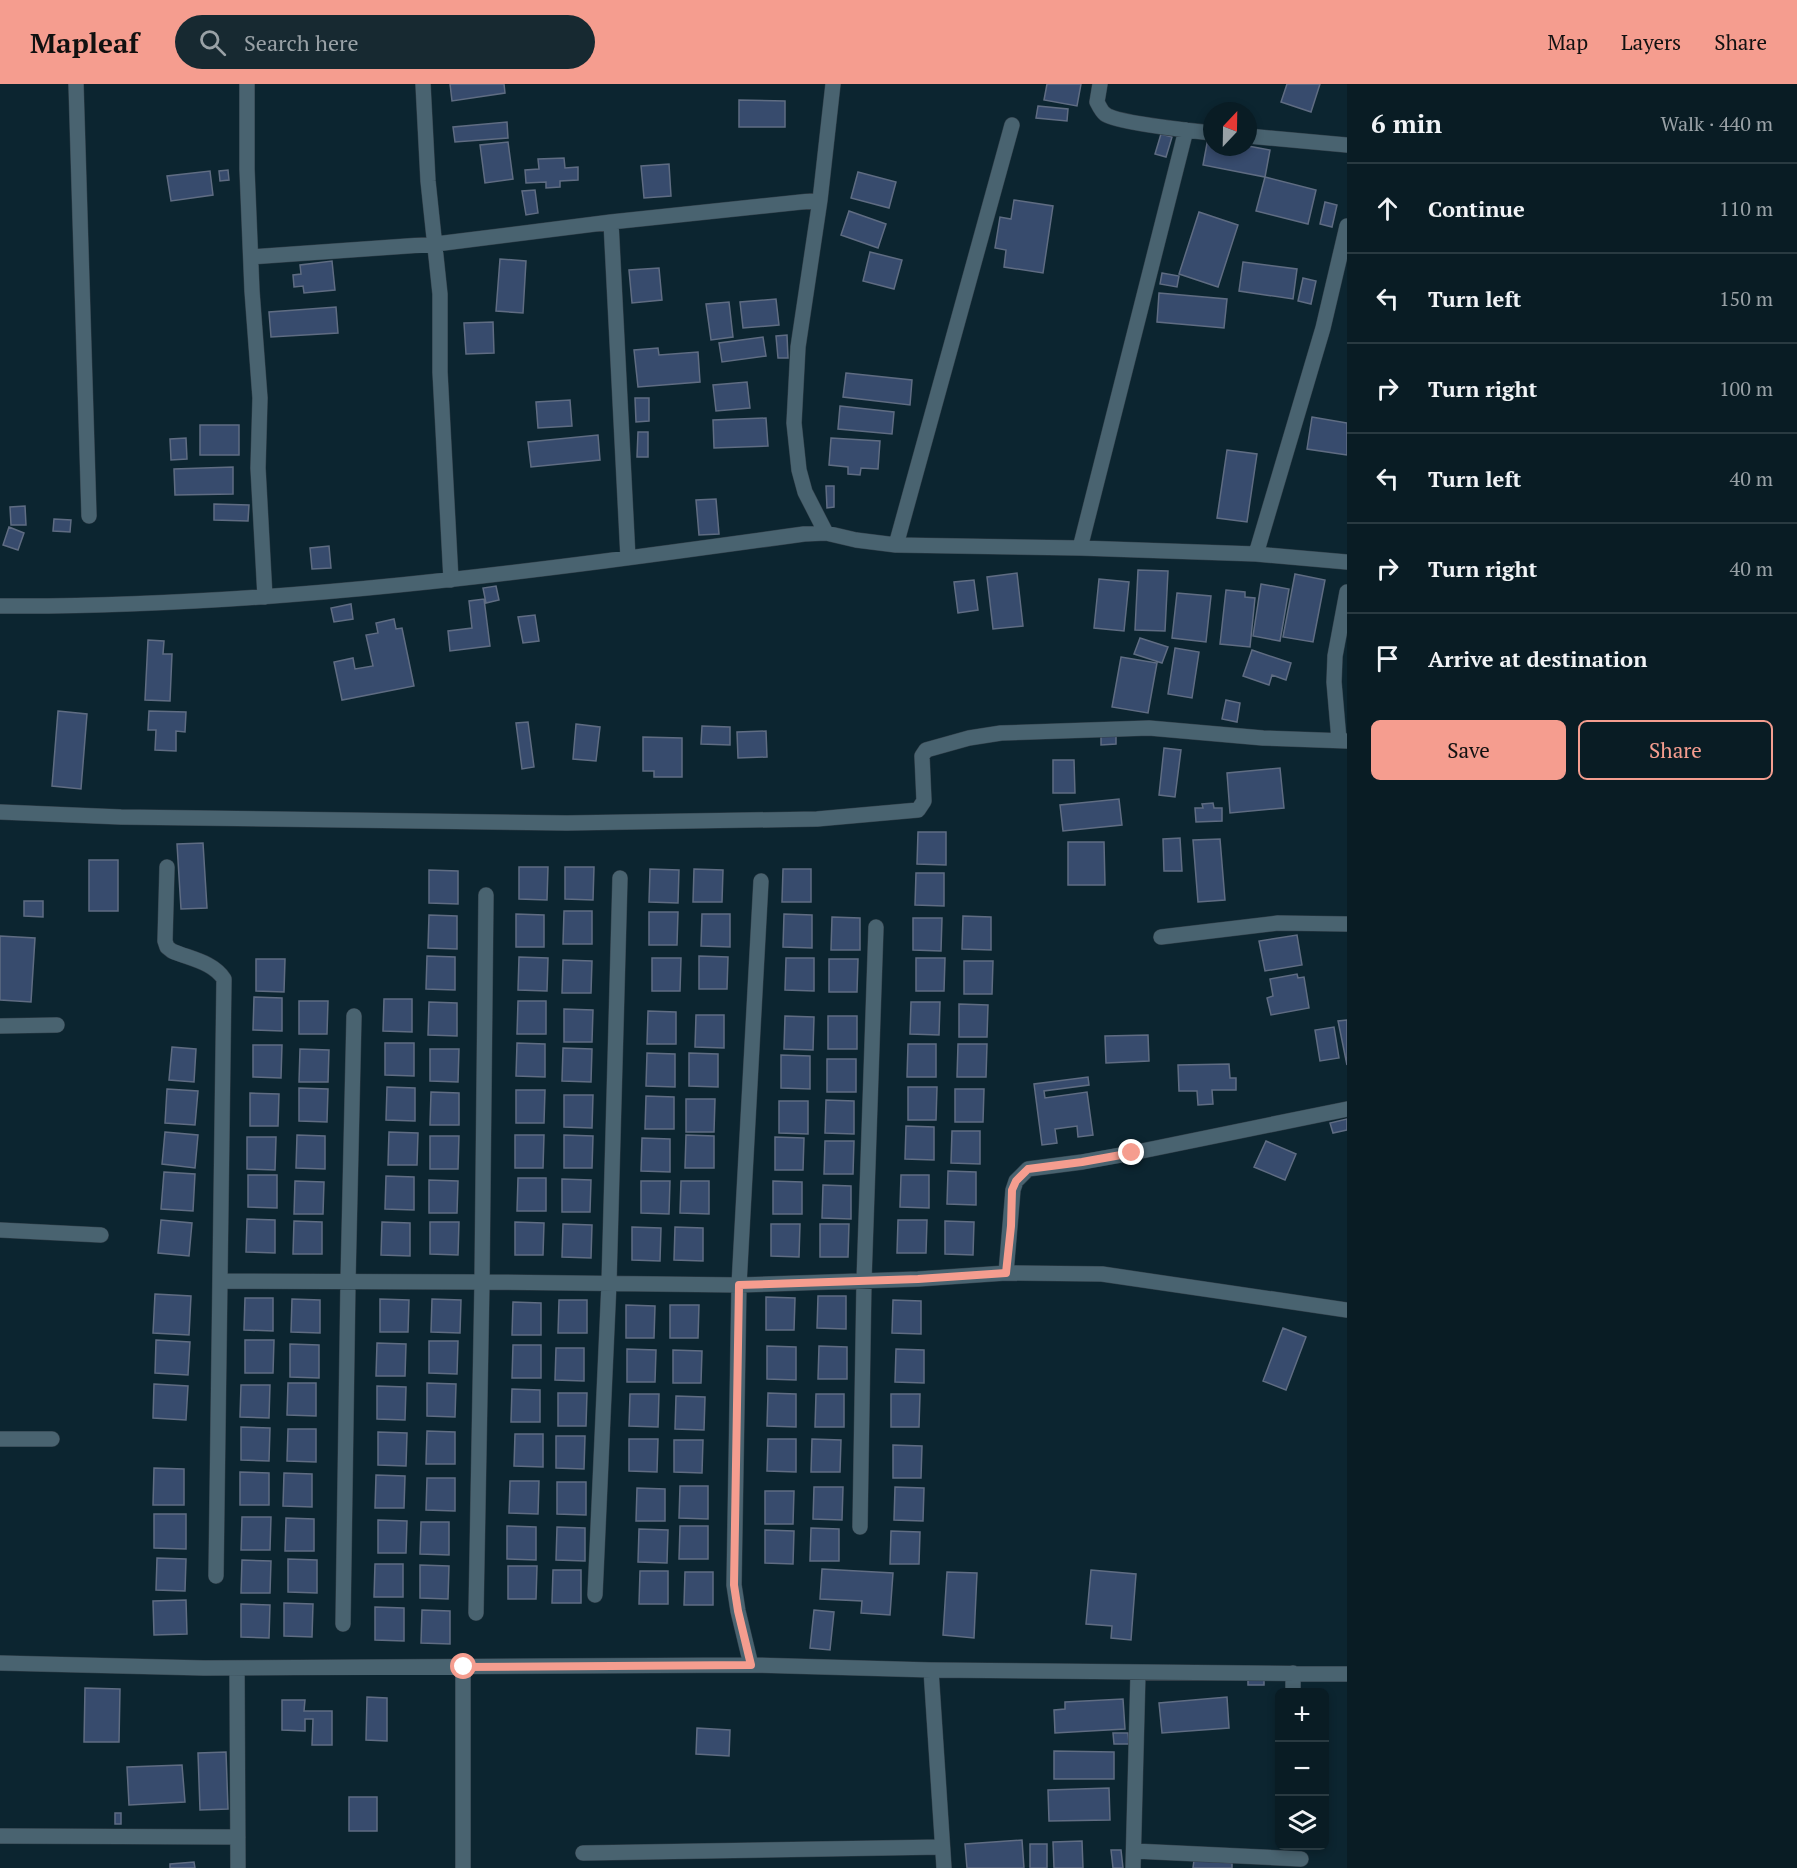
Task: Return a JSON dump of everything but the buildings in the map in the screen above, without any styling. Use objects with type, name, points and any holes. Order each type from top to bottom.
[{"type":"street","points":[[76,84],[89,516]]},
{"type":"street","points":[[247,84],[247,169],[260,398],[258,468],[265,597]]},
{"type":"street","points":[[423,84],[428,181],[440,294],[440,372],[451,580]]},
{"type":"street","points":[[826,533],[805,492],[799,470],[794,423],[798,347],[820,200],[832,84]]},
{"type":"street","points":[[1100,84],[1097,102],[1105,114],[1118,119],[1203,132]]},
{"type":"street","points":[[896,545],[1012,125]]},
{"type":"street","points":[[1080,548],[1186,130]]},
{"type":"street","points":[[1257,137],[1347,146]]},
{"type":"street","points":[[251,257],[436,244],[611,222],[820,200]]},
{"type":"street","points":[[611,222],[628,558]]},
{"type":"street","points":[[1256,554],[1323,328],[1347,226]]},
{"type":"street","points":[[0,606],[86,607],[265,597],[451,580],[826,533],[856,540],[896,545],[1256,554],[1347,562]]},
{"type":"street","points":[[0,812],[121,817],[567,823],[817,819],[918,810],[924,801],[922,756],[926,750],[969,738],[1001,733],[1149,728],[1263,738],[1343,740],[1334,682],[1335,656],[1347,592]]},
{"type":"street","points":[[167,867],[165,941],[167,947],[212,966],[219,971],[224,980],[216,1576]]},
{"type":"street","points":[[595,1595],[609,1283],[620,878]]},
{"type":"street","points":[[751,1665],[734,1585],[739,1285],[760,881]]},
{"type":"street","points":[[477,1613],[486,894]]},
{"type":"street","points":[[1161,937],[1278,923],[1347,924]]},
{"type":"street","points":[[860,1527],[864,1281],[876,927]]},
{"type":"street","points":[[343,1624],[354,1016]]},
{"type":"street","points":[[0,1026],[57,1025]]},
{"type":"street","points":[[1006,1273],[1012,1190],[1016,1181],[1028,1169],[1132,1153],[1347,1109]]},
{"type":"street","points":[[0,1230],[101,1235]]},
{"type":"street","points":[[220,1281],[739,1285],[918,1279],[1006,1273],[1102,1274],[1347,1310]]},
{"type":"street","points":[[0,1438],[52,1439]]},
{"type":"street","points":[[0,1663],[237,1668],[751,1665],[931,1670],[1347,1674]]},
{"type":"street","points":[[463,1868],[464,1667]]},
{"type":"street","points":[[237,1668],[238,1868]]},
{"type":"street","points":[[931,1670],[944,1868]]},
{"type":"street","points":[[1134,1868],[1138,1673]]},
{"type":"street","points":[[1293,1673],[1293,1688]]},
{"type":"street","points":[[0,1836],[238,1837]]},
{"type":"street","points":[[584,1853],[942,1847]]},
{"type":"street","points":[[1134,1851],[1301,1858]]},
{"type":"route","points":[[464,1667],[751,1665],[734,1585],[739,1285],[918,1279],[1006,1273],[1012,1190],[1023,1173],[1028,1169],[1132,1153]]}]
